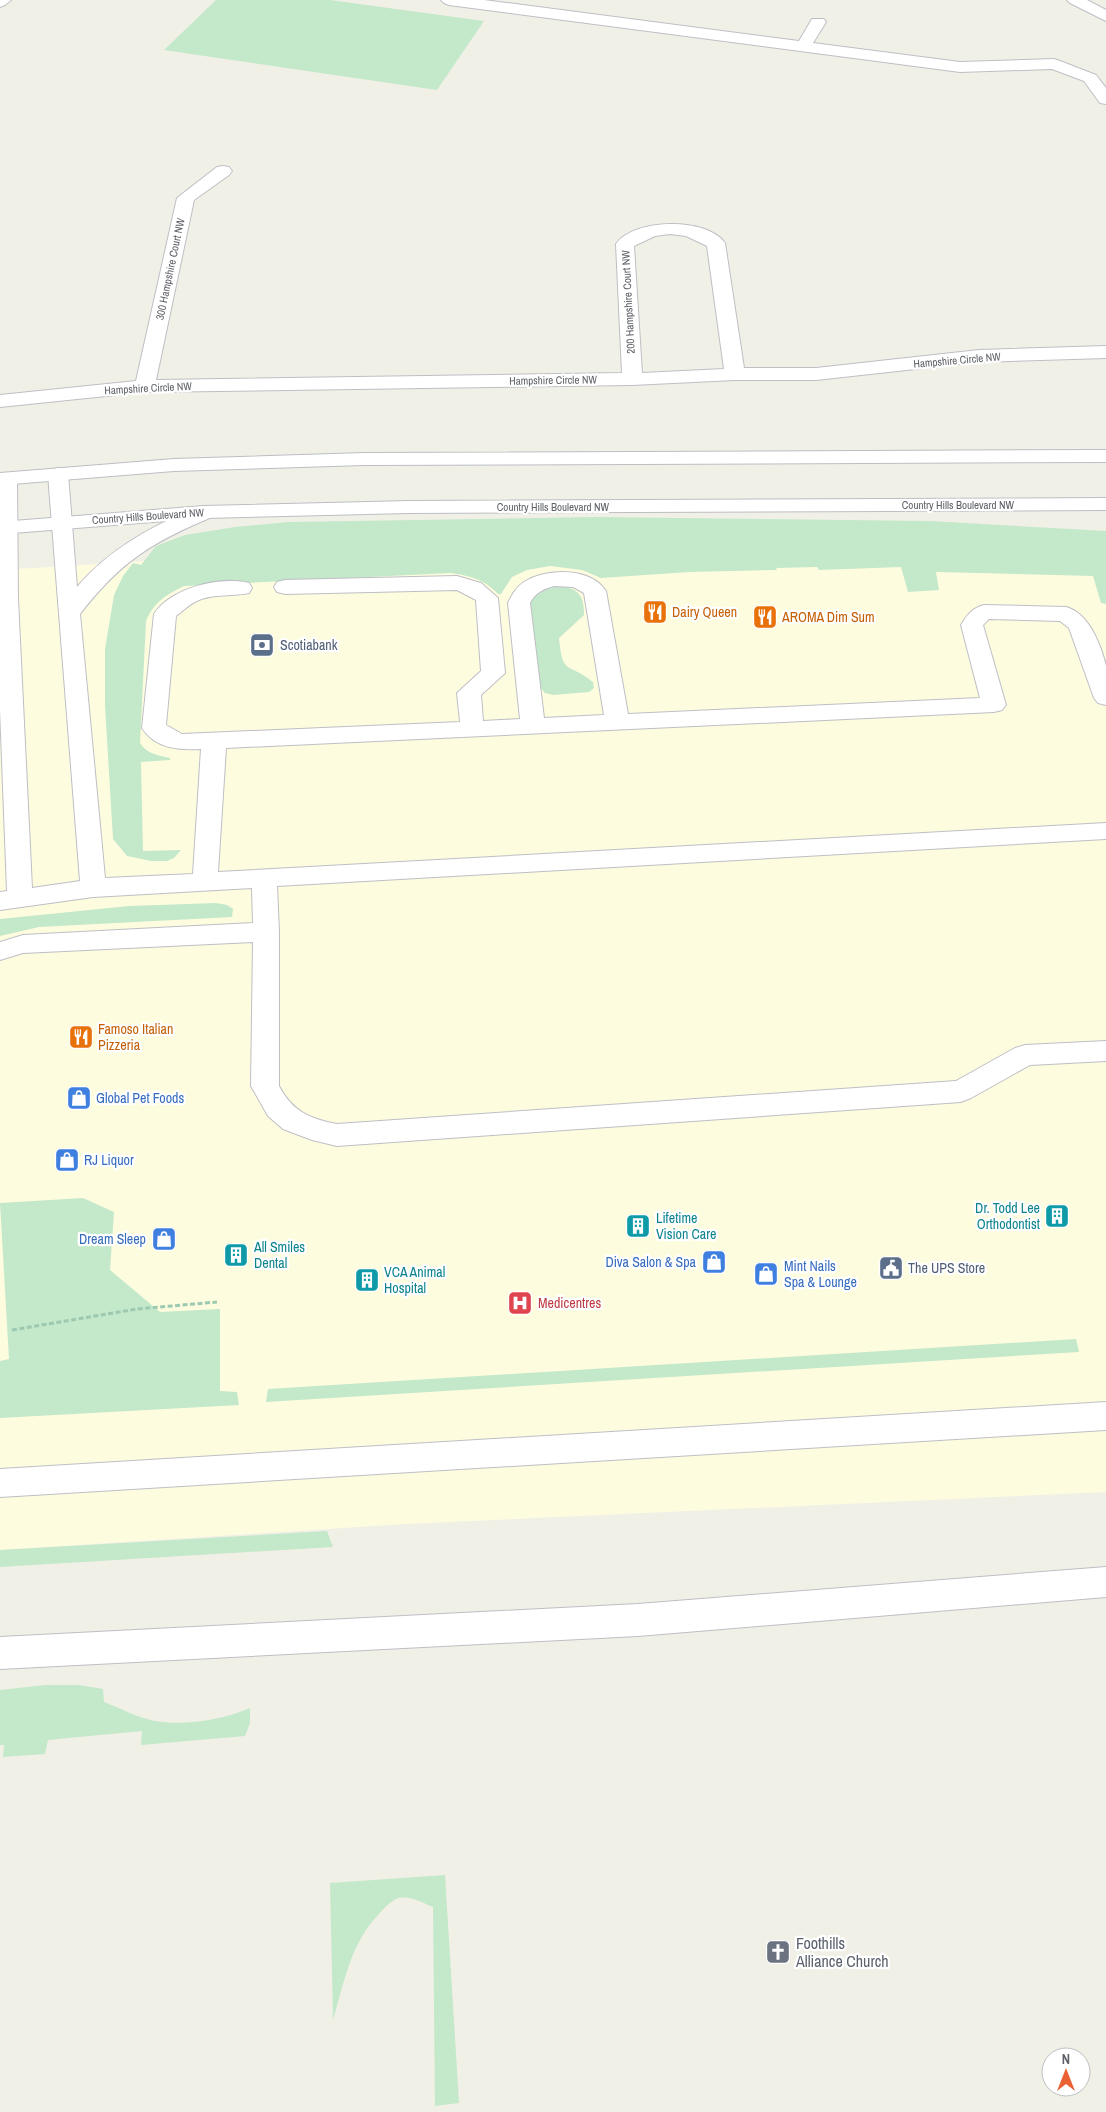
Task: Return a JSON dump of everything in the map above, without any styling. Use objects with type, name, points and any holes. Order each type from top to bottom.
[{"type":"street","points":[[448,0],[960,67],[1054,64],[1090,78],[1106,99]]},
{"type":"street","points":[[1075,0],[1106,16]]},
{"type":"street","points":[[803,47],[818,22]]},
{"type":"street","name":"300 Hampshire Court NW","points":[[145,386],[186,198],[223,171]]},
{"type":"street","name":"200 Hampshire Court NW","points":[[632,380],[625,244],[642,233],[662,229],[680,228],[716,243],[736,374]]},
{"type":"street","name":"Hampshire Circle NW","points":[[0,401],[145,386],[632,380],[736,374],[816,374],[979,356],[1106,352]]},
{"type":"street","points":[[1106,456],[364,459],[174,465],[4,479],[4,528],[9,555],[4,596],[10,900],[93,888],[1106,831]]},
{"type":"street","points":[[58,474],[93,888]]},
{"type":"street","name":"Country Hills Boulevard NW","points":[[4,528],[204,512],[410,507],[1106,504]]},
{"type":"street","points":[[916,505],[1106,521]]},
{"type":"street","points":[[69,612],[104,572],[127,553],[153,535],[204,512]]},
{"type":"street","points":[[533,726],[519,603],[520,595],[536,583],[562,580],[576,581],[593,590],[598,602],[617,722]]},
{"type":"street","points":[[286,587],[457,582],[466,584],[481,593],[487,598],[493,674],[469,694],[472,730]]},
{"type":"street","points":[[241,588],[210,590],[186,597],[165,614],[154,728],[177,742],[994,705],[972,625],[977,617],[984,612],[1066,614],[1074,619],[1079,625],[1106,698]]},
{"type":"street","points":[[204,882],[214,741]]},
{"type":"street","points":[[264,879],[266,932],[265,1086],[272,1104],[285,1118],[308,1130],[337,1135],[961,1092],[1026,1055],[1106,1052]]},
{"type":"street","points":[[0,951],[23,944],[266,932]]},
{"type":"street","points":[[0,1483],[1106,1416]]},
{"type":"street","points":[[0,1653],[638,1620],[1106,1582]]},
{"type":"path","points":[[12,1330],[137,1309],[217,1302]]},
{"type":"shaded area","points":[[1106,557],[1106,1492],[405,1524],[0,1550],[0,570],[165,560]]},
{"type":"green space","points":[[216,0],[330,0],[484,21],[437,90],[164,50]]},
{"type":"green space","points":[[595,517],[930,521],[1106,531],[1106,604],[1101,603],[1093,576],[936,572],[939,590],[908,592],[901,567],[819,570],[817,567],[776,568],[777,570],[689,572],[601,578],[582,570],[550,566],[527,570],[512,577],[501,594],[498,594],[476,579],[451,573],[184,586],[161,600],[149,614],[146,621],[140,743],[149,752],[170,758],[170,760],[141,762],[143,851],[181,850],[174,858],[167,861],[151,861],[127,856],[113,839],[105,706],[105,649],[114,595],[123,576],[133,563],[141,565],[156,546],[185,535],[235,527],[287,522]]},
{"type":"green space","points":[[549,586],[570,588],[576,591],[582,600],[584,615],[559,638],[562,658],[565,664],[593,682],[594,688],[589,692],[553,695],[545,693],[540,687],[529,596]]},
{"type":"green space","points":[[216,903],[227,905],[233,909],[232,917],[39,927],[0,936],[0,919],[129,906]]},
{"type":"green space","points":[[83,1198],[114,1212],[110,1270],[160,1312],[220,1309],[220,1391],[237,1392],[239,1405],[0,1418],[0,1361],[9,1359],[0,1203]]},
{"type":"green space","points":[[1076,1339],[1079,1352],[266,1402],[268,1389]]},
{"type":"green space","points":[[327,1531],[333,1547],[0,1567],[0,1550]]},
{"type":"green space","points":[[45,1685],[79,1685],[103,1689],[104,1702],[149,1720],[179,1723],[203,1721],[228,1716],[250,1708],[250,1723],[245,1736],[141,1745],[142,1731],[48,1740],[45,1754],[3,1757],[4,1745],[0,1745],[0,1690]]},
{"type":"green space","points":[[445,1875],[459,2103],[435,2106],[433,1907],[415,1900],[396,1899],[369,1925],[355,1950],[333,2020],[330,1883]]},
{"type":"place","name":"Dairy Queen","points":[[655,612]]},
{"type":"place","name":"AROMA Dim Sum","points":[[765,617]]},
{"type":"place","name":"Scotiabank","points":[[262,645]]},
{"type":"place","name":"Famoso Italian Pizzeria","points":[[81,1037]]},
{"type":"place","name":"Global Pet Foods","points":[[79,1098]]},
{"type":"place","name":"RJ Liquor","points":[[67,1160]]},
{"type":"place","name":"Dr. Todd Lee Orthodontist","points":[[1057,1216]]},
{"type":"place","name":"Lifetime Vision Care","points":[[638,1226]]},
{"type":"place","name":"Dream Sleep","points":[[164,1239]]},
{"type":"place","name":"All Smiles Dental","points":[[236,1255]]},
{"type":"place","name":"Diva Salon & Spa","points":[[714,1262]]},
{"type":"place","name":"The UPS Store","points":[[891,1268]]},
{"type":"place","name":"Mint Nails Spa & Lounge","points":[[766,1274]]},
{"type":"place","name":"VCA Animal Hospital","points":[[367,1280]]},
{"type":"place","name":"Medicentres","points":[[520,1303]]},
{"type":"place","name":"Foothills Alliance Church","points":[[778,1952]]}]
